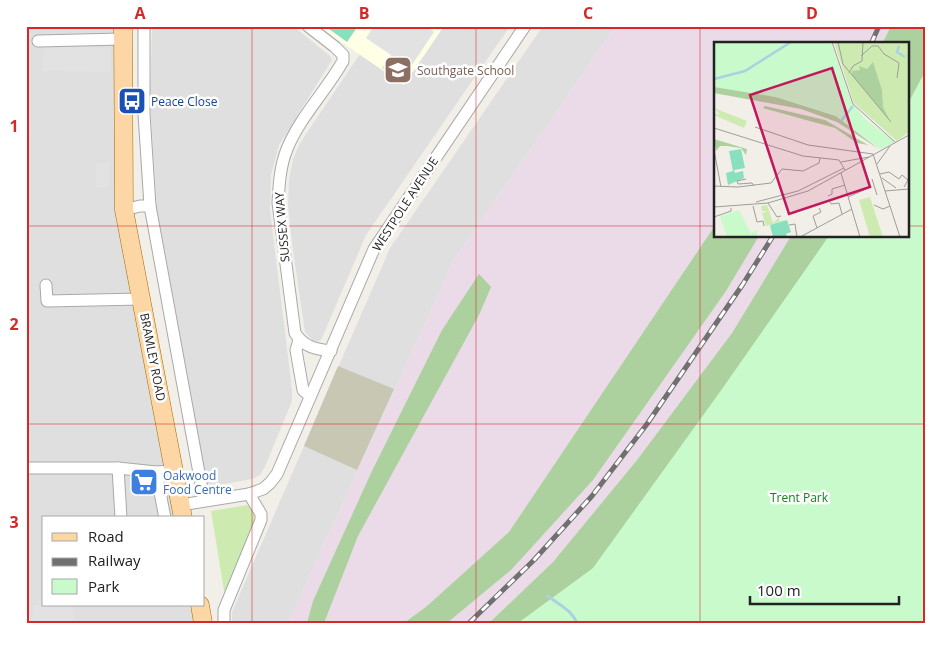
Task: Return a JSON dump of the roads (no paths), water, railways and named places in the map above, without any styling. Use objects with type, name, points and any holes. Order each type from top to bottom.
[{"type":"main road","name":"BRAMLEY ROAD","points":[[122,33],[124,210],[182,511]]},
{"type":"main road","points":[[200,606],[203,623]]},
{"type":"street","name":"BRAMLEY ROAD","points":[[144,26],[144,114],[150,206],[204,500]]},
{"type":"street","name":"SUSSEX WAY","points":[[308,26],[343,55],[343,60],[295,134],[287,150],[279,184],[278,203],[281,238],[295,333],[299,340],[296,350],[303,390],[310,396]]},
{"type":"street","name":"WESTPOLE AVENUE","points":[[310,396],[379,242],[526,26]]},
{"type":"street","points":[[38,42],[122,33]]},
{"type":"street","points":[[124,210],[140,206],[150,206]]},
{"type":"street","points":[[46,285],[47,301],[141,299]]},
{"type":"street","points":[[299,340],[316,349],[331,351]]},
{"type":"street","name":"BRAMLEY ROAD","points":[[182,511],[204,500],[249,494],[263,489],[270,483],[277,474],[310,396]]},
{"type":"street","points":[[26,468],[118,468],[156,472],[174,471]]},
{"type":"street","points":[[118,468],[121,516]]},
{"type":"street","points":[[156,472],[165,516]]},
{"type":"street","points":[[224,623],[224,610],[261,520],[261,514],[249,494]]},
{"type":"waterway","points":[[548,596],[568,611],[577,623]]},
{"type":"railway","points":[[872,42],[879,26]]},
{"type":"railway","points":[[469,623],[534,560],[592,496],[647,424],[743,284],[772,238]]},
{"type":"place","name":"Southgate School","points":[[398,70]]},
{"type":"place","name":"Peace Close","points":[[132,101]]},
{"type":"place","name":"Oakwood Food Centre","points":[[144,482]]},
{"type":"park label","name":"Trent Park","points":[[799,497]]}]
